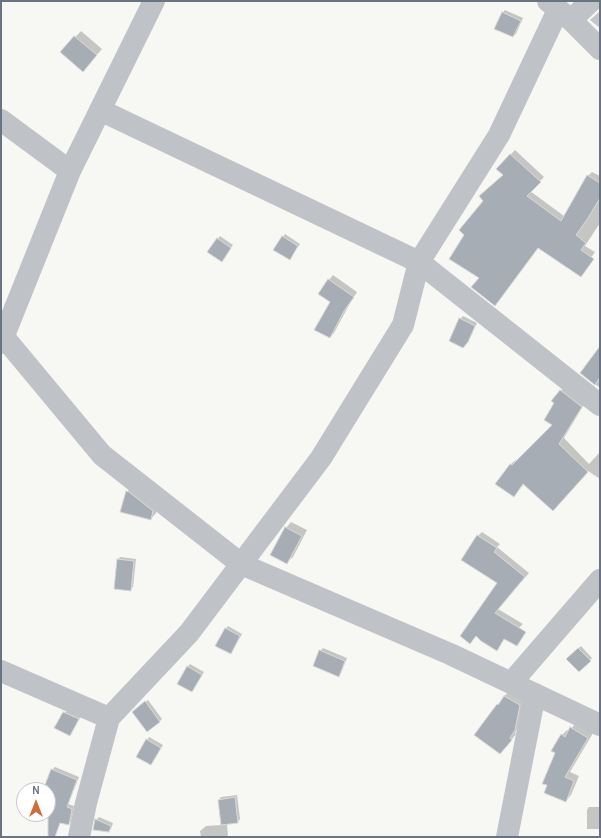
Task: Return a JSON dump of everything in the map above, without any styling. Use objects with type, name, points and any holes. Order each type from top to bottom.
[{"type":"street","points":[[154,1],[70,171],[2,340],[102,455],[240,564],[450,654],[600,725]]},
{"type":"street","points":[[79,837],[86,803],[109,718],[189,633],[321,458],[403,325],[419,262],[499,135],[559,10],[591,1]]},
{"type":"street","points":[[559,10],[600,49]]},
{"type":"street","points":[[100,110],[419,262],[600,405]]},
{"type":"street","points":[[1,120],[70,171]]},
{"type":"street","points":[[511,683],[600,580]]},
{"type":"street","points":[[1,671],[109,718]]},
{"type":"street","points":[[507,837],[535,694]]},
{"type":"building","points":[[502,12],[521,21],[513,37],[494,29]]},
{"type":"building","points":[[74,36],[97,55],[83,72],[60,52]]},
{"type":"building","points":[[510,154],[541,182],[527,196],[561,221],[587,175],[600,183],[600,198],[576,235],[586,243],[581,250],[594,259],[581,277],[538,248],[495,306],[471,287],[479,278],[449,259],[464,235],[459,230],[483,201],[479,196],[503,175],[496,169]]},
{"type":"building","points":[[282,236],[298,246],[290,260],[273,250]]},
{"type":"building","points":[[217,238],[231,248],[222,262],[207,252]]},
{"type":"building","points":[[328,279],[354,297],[344,311],[330,338],[314,330],[330,302],[318,294]]},
{"type":"building","points":[[459,318],[475,326],[468,342],[463,348],[449,341]]},
{"type":"building","points":[[600,346],[600,377],[595,385],[580,373]]},
{"type":"building","points":[[560,390],[582,407],[559,444],[588,472],[553,511],[523,484],[514,497],[495,484],[510,464],[512,465],[552,425],[544,420],[554,403],[551,401]]},
{"type":"building","points":[[126,491],[153,511],[151,520],[120,512]]},
{"type":"building","points":[[285,527],[302,536],[287,564],[270,555]]},
{"type":"building","points":[[477,535],[497,548],[494,552],[525,577],[495,613],[526,632],[517,646],[504,639],[497,651],[476,636],[470,644],[460,636],[497,583],[461,560]]},
{"type":"building","points":[[117,559],[134,561],[131,591],[114,589]]},
{"type":"building","points":[[225,628],[240,636],[231,654],[215,646]]},
{"type":"building","points":[[578,648],[591,661],[579,672],[566,659]]},
{"type":"building","points":[[319,650],[345,661],[339,677],[313,666]]},
{"type":"building","points":[[187,666],[202,675],[192,692],[177,684]]},
{"type":"building","points":[[504,696],[520,705],[515,730],[510,738],[512,740],[500,754],[474,735]]},
{"type":"building","points":[[145,701],[160,722],[147,732],[132,712]]},
{"type":"building","points":[[63,712],[79,719],[70,736],[54,728]]},
{"type":"building","points":[[570,727],[588,738],[565,777],[574,781],[566,802],[544,793],[547,785],[542,784],[555,753],[551,751],[561,734],[565,737]]},
{"type":"building","points":[[146,739],[161,748],[151,765],[136,757]]},
{"type":"building","points":[[51,769],[77,780],[67,807],[72,809],[69,825],[60,823],[55,837],[48,837],[48,822],[56,822],[56,782],[46,782]]},
{"type":"building","points":[[235,797],[238,823],[221,825],[218,800]]},
{"type":"building","points":[[95,819],[111,826],[109,832],[93,830]]}]
